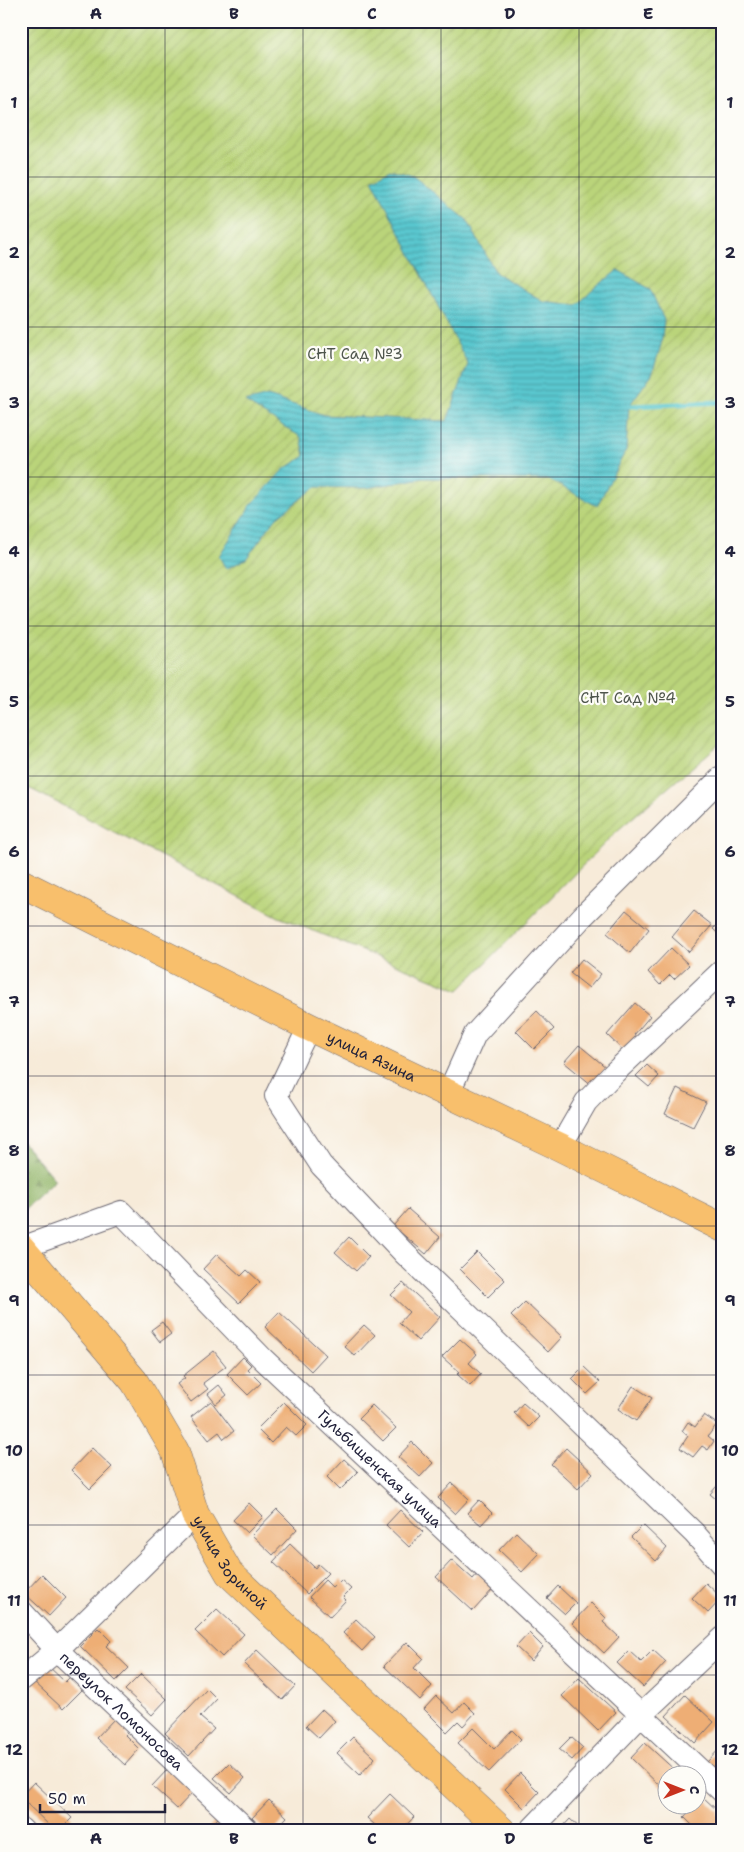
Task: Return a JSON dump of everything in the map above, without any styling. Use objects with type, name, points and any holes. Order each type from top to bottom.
[{"type":"main road","name":"улица Азина","points":[[21,883],[309,1028],[560,1147],[723,1228]]},
{"type":"main road","name":"улица Зориной","points":[[21,1248],[134,1381],[175,1451],[195,1514],[229,1573],[502,1831]]},
{"type":"street","points":[[448,1094],[475,1034],[583,916],[723,776]]},
{"type":"street","points":[[560,1147],[586,1102],[723,970]]},
{"type":"street","points":[[309,1028],[276,1096],[321,1165],[404,1253],[694,1533],[723,1566]]},
{"type":"street","name":"Гульбищенская улица","points":[[21,1248],[121,1212],[263,1359],[723,1792]]},
{"type":"street","points":[[21,1680],[57,1650],[195,1514]]},
{"type":"street","name":"переулок Ломоносова","points":[[21,1611],[57,1650],[248,1831]]},
{"type":"street","points":[[530,1831],[642,1714],[723,1638]]},
{"type":"green space","name":"СНТ Сад №3","points":[[21,21],[723,21],[723,741],[618,830],[459,990],[279,917],[21,784]]},
{"type":"green space","points":[[21,1140],[55,1180],[21,1212]]},
{"type":"water","points":[[390,169],[413,176],[467,220],[496,273],[543,301],[577,305],[618,270],[650,289],[664,320],[661,345],[652,374],[629,406],[626,450],[597,506],[550,480],[423,478],[367,488],[316,487],[276,518],[246,559],[226,569],[219,556],[251,505],[283,470],[305,456],[301,437],[245,402],[268,396],[324,415],[447,421],[468,364],[372,179]]},
{"type":"building","points":[[626,910],[649,929],[630,953],[607,933]]},
{"type":"building","points":[[694,911],[712,925],[689,952],[672,937]]},
{"type":"building","points":[[723,918],[723,938],[713,929]]},
{"type":"building","points":[[671,948],[689,965],[674,979],[670,975],[660,985],[648,972]]},
{"type":"building","points":[[582,959],[601,974],[589,988],[570,973]]},
{"type":"building","points":[[635,1003],[650,1016],[634,1035],[640,1039],[627,1054],[607,1035]]},
{"type":"building","points":[[537,1011],[554,1029],[534,1049],[516,1031]]},
{"type":"building","points":[[579,1045],[607,1068],[592,1085],[564,1062]]},
{"type":"building","points":[[647,1065],[659,1076],[649,1087],[636,1076]]},
{"type":"building","points":[[677,1088],[706,1102],[693,1127],[665,1114]]},
{"type":"building","points":[[408,1209],[440,1237],[426,1254],[393,1226]]},
{"type":"building","points":[[349,1237],[369,1257],[356,1271],[335,1252]]},
{"type":"building","points":[[477,1252],[505,1280],[488,1297],[460,1269]]},
{"type":"building","points":[[217,1254],[241,1276],[247,1270],[260,1282],[239,1303],[203,1269]]},
{"type":"building","points":[[403,1283],[440,1317],[418,1341],[399,1323],[409,1312],[391,1295]]},
{"type":"building","points":[[525,1302],[562,1337],[548,1352],[511,1316]]},
{"type":"building","points":[[279,1312],[326,1355],[311,1371],[265,1327]]},
{"type":"building","points":[[162,1322],[171,1334],[160,1342],[151,1330]]},
{"type":"building","points":[[364,1325],[375,1335],[355,1356],[344,1346]]},
{"type":"building","points":[[460,1339],[477,1354],[469,1363],[481,1374],[470,1386],[457,1374],[459,1372],[442,1357]]},
{"type":"building","points":[[214,1351],[226,1366],[203,1383],[208,1389],[191,1402],[177,1384],[185,1378],[183,1376]]},
{"type":"building","points":[[243,1357],[251,1365],[247,1369],[261,1383],[248,1395],[227,1374]]},
{"type":"building","points":[[584,1367],[600,1382],[587,1394],[572,1379]]},
{"type":"building","points":[[219,1385],[227,1395],[216,1404],[208,1394]]},
{"type":"building","points":[[633,1386],[652,1398],[636,1421],[618,1409]]},
{"type":"building","points":[[211,1401],[234,1431],[224,1439],[219,1432],[209,1440],[191,1417]]},
{"type":"building","points":[[284,1402],[307,1425],[296,1436],[286,1427],[271,1443],[257,1429]]},
{"type":"building","points":[[523,1403],[539,1417],[529,1427],[514,1413]]},
{"type":"building","points":[[372,1405],[396,1428],[383,1441],[359,1418]]},
{"type":"building","points":[[704,1415],[717,1424],[708,1436],[714,1441],[708,1450],[702,1446],[693,1457],[680,1448],[688,1436],[682,1431],[688,1422],[695,1427]]},
{"type":"building","points":[[412,1442],[433,1463],[420,1477],[398,1457]]},
{"type":"building","points":[[92,1448],[112,1467],[90,1489],[71,1470]]},
{"type":"building","points":[[566,1448],[593,1473],[578,1489],[551,1464]]},
{"type":"building","points":[[344,1459],[358,1472],[340,1490],[327,1477]]},
{"type":"building","points":[[723,1479],[723,1505],[710,1494]]},
{"type":"building","points":[[452,1483],[469,1499],[455,1514],[438,1498]]},
{"type":"building","points":[[479,1500],[492,1513],[481,1525],[467,1513]]},
{"type":"building","points":[[249,1503],[263,1517],[247,1533],[233,1520]]},
{"type":"building","points":[[277,1509],[297,1529],[273,1555],[252,1535]]},
{"type":"building","points":[[400,1510],[423,1532],[409,1547],[386,1525]]},
{"type":"building","points":[[643,1525],[667,1548],[656,1561],[631,1537]]},
{"type":"building","points":[[516,1532],[539,1554],[522,1572],[499,1550]]},
{"type":"building","points":[[290,1544],[315,1568],[318,1564],[328,1573],[307,1594],[273,1562]]},
{"type":"building","points":[[452,1560],[473,1579],[478,1573],[494,1588],[473,1611],[436,1577]]},
{"type":"building","points":[[42,1574],[66,1598],[49,1616],[24,1593]]},
{"type":"building","points":[[325,1580],[333,1588],[341,1580],[351,1589],[343,1597],[346,1600],[330,1617],[309,1597]]},
{"type":"building","points":[[706,1583],[722,1598],[708,1613],[692,1598]]},
{"type":"building","points":[[558,1586],[576,1603],[565,1614],[547,1598]]},
{"type":"building","points":[[591,1603],[606,1618],[603,1622],[619,1637],[604,1653],[572,1623]]},
{"type":"building","points":[[217,1609],[244,1634],[222,1657],[195,1631]]},
{"type":"building","points":[[356,1619],[375,1637],[362,1651],[343,1633]]},
{"type":"building","points":[[98,1628],[111,1641],[106,1646],[129,1668],[116,1681],[80,1646]]},
{"type":"building","points":[[529,1633],[543,1647],[531,1661],[516,1647]]},
{"type":"building","points":[[407,1642],[423,1658],[414,1668],[432,1686],[420,1700],[384,1666]]},
{"type":"building","points":[[257,1650],[295,1686],[282,1700],[244,1664]]},
{"type":"building","points":[[653,1650],[666,1662],[643,1687],[617,1663],[629,1651],[641,1662]]},
{"type":"building","points":[[46,1664],[65,1682],[70,1677],[83,1689],[63,1709],[31,1679]]},
{"type":"building","points":[[141,1674],[167,1699],[152,1715],[125,1690]]},
{"type":"building","points":[[579,1678],[616,1712],[598,1731],[562,1696]]},
{"type":"building","points":[[207,1689],[217,1699],[200,1717],[214,1729],[189,1756],[165,1733]]},
{"type":"building","points":[[685,1695],[714,1722],[695,1743],[666,1716]]},
{"type":"building","points":[[436,1696],[454,1713],[464,1702],[475,1713],[463,1726],[458,1721],[447,1732],[424,1709]]},
{"type":"building","points":[[322,1709],[335,1721],[319,1738],[306,1726]]},
{"type":"building","points":[[115,1718],[129,1731],[125,1735],[139,1749],[125,1765],[96,1738]]},
{"type":"building","points":[[473,1728],[494,1749],[512,1730],[521,1739],[489,1772],[458,1743]]},
{"type":"building","points":[[353,1737],[375,1758],[360,1775],[337,1753]]},
{"type":"building","points":[[571,1737],[583,1748],[572,1760],[559,1749]]},
{"type":"building","points":[[645,1743],[668,1764],[656,1764],[656,1782],[631,1758]]},
{"type":"building","points":[[723,1745],[723,1777],[707,1762]]},
{"type":"building","points":[[229,1763],[245,1778],[231,1793],[214,1778]]},
{"type":"building","points":[[168,1769],[193,1792],[177,1809],[152,1786]]},
{"type":"building","points":[[520,1773],[539,1792],[524,1808],[505,1789]]},
{"type":"building","points":[[34,1782],[72,1818],[59,1831],[55,1831],[21,1798]]},
{"type":"building","points":[[390,1794],[414,1817],[401,1831],[369,1831],[375,1825],[367,1818]]},
{"type":"building","points":[[269,1800],[287,1817],[274,1831],[266,1831],[252,1818]]},
{"type":"building","points":[[706,1800],[719,1812],[717,1814],[723,1819],[723,1831],[708,1831],[704,1827],[701,1831],[698,1831],[684,1817],[687,1814],[706,1814]]},
{"type":"building","points":[[218,1818],[231,1831],[206,1831]]},
{"type":"building","points":[[570,1819],[583,1831],[559,1831]]},
{"type":"waterway","points":[[629,406],[723,402]]},
{"type":"park label","name":"СНТ Сад №4","points":[[628,698]]}]
